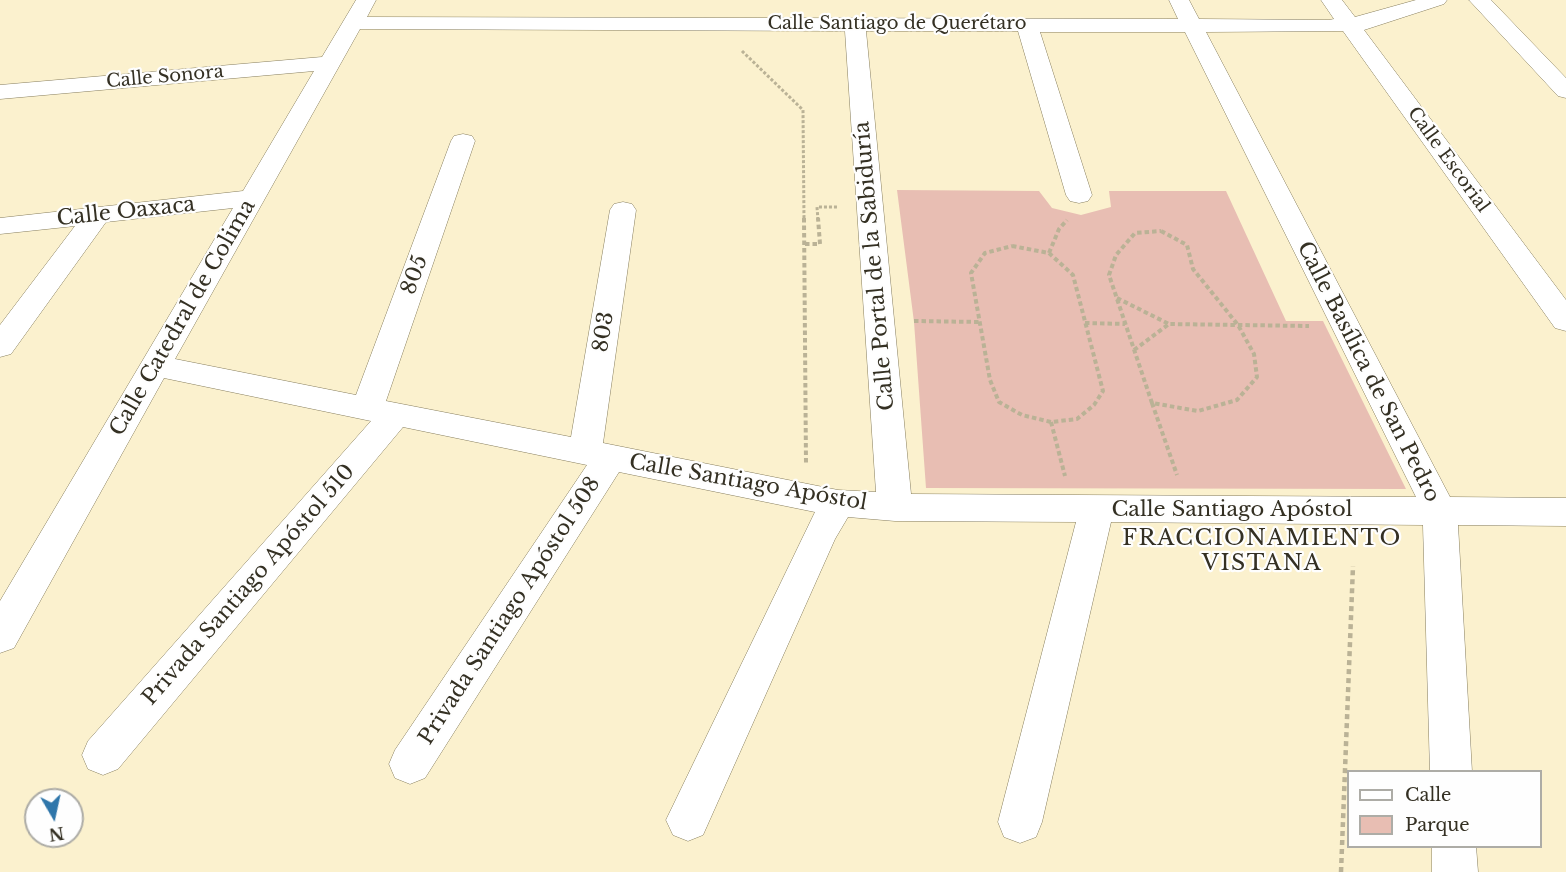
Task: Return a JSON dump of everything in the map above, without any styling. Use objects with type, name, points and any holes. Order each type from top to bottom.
[{"type":"street","name":"Calle Basílica de San Pedro","points":[[1179,0],[1440,511],[1451,770]]},
{"type":"street","name":"Calle Escorial","points":[[1331,0],[1566,321]]},
{"type":"street","name":"Calle Santiago de Querétaro","points":[[359,12],[855,24],[1349,25],[1366,23],[1437,0]]},
{"type":"street","points":[[1479,0],[1566,91]]},
{"type":"street","name":"Calle Catedral de Colima","points":[[0,636],[359,12]]},
{"type":"street","name":"Calle Portal de la Sabiduría","points":[[855,24],[895,507]]},
{"type":"street","points":[[1027,24],[1079,195]]},
{"type":"street","name":"Calle Sonora","points":[[0,92],[329,63]]},
{"type":"street","name":"805","points":[[381,412],[463,141]]},
{"type":"street","name":"Calle Oaxaca","points":[[0,226],[252,198]]},
{"type":"street","name":"803","points":[[598,456],[623,210]]},
{"type":"street","points":[[0,347],[98,214]]},
{"type":"street","name":"Calle Santiago Apóstol","points":[[156,366],[822,499],[895,507],[1566,512]]},
{"type":"street","name":"Privada Santiago Apóstol 510","points":[[103,755],[381,412]]},
{"type":"street","name":"Privada Santiago Apóstol 508","points":[[410,764],[598,456]]},
{"type":"street","points":[[688,820],[819,536],[822,499]]},
{"type":"street","points":[[1020,822],[1085,509]]},
{"type":"street","points":[[1454,848],[1455,872]]},
{"type":"path","points":[[741,50],[803,110],[805,244],[822,499]]},
{"type":"path","points":[[1049,253],[1059,229],[1072,213],[1079,195]]},
{"type":"path","points":[[805,244],[820,244],[817,207],[837,207],[837,217]]},
{"type":"path","points":[[1152,403],[1198,411],[1237,400],[1257,377],[1254,354],[1238,325],[1193,269],[1187,245],[1161,231],[1135,233],[1116,255],[1109,275],[1125,324],[1152,403],[1189,510]]},
{"type":"path","points":[[1012,246],[1049,253],[1073,275],[1102,391],[1094,405],[1077,419],[1051,422],[1022,415],[999,402],[990,380],[971,273],[984,253],[1012,246]]},
{"type":"path","points":[[1117,298],[1169,324],[1345,326]]},
{"type":"path","points":[[880,321],[981,322]]},
{"type":"path","points":[[1085,323],[1125,324]]},
{"type":"path","points":[[1134,350],[1169,324]]},
{"type":"path","points":[[1051,422],[1085,509]]},
{"type":"path","points":[[1341,872],[1353,566]]},
{"type":"green space","points":[[897,190],[1039,191],[1052,208],[1081,215],[1111,207],[1109,191],[1226,191],[1286,321],[1323,321],[1406,489],[926,488],[914,322]]},
{"type":"district","name":"FRACCIONAMIENTO VISTANA","points":[[1262,552]]}]
